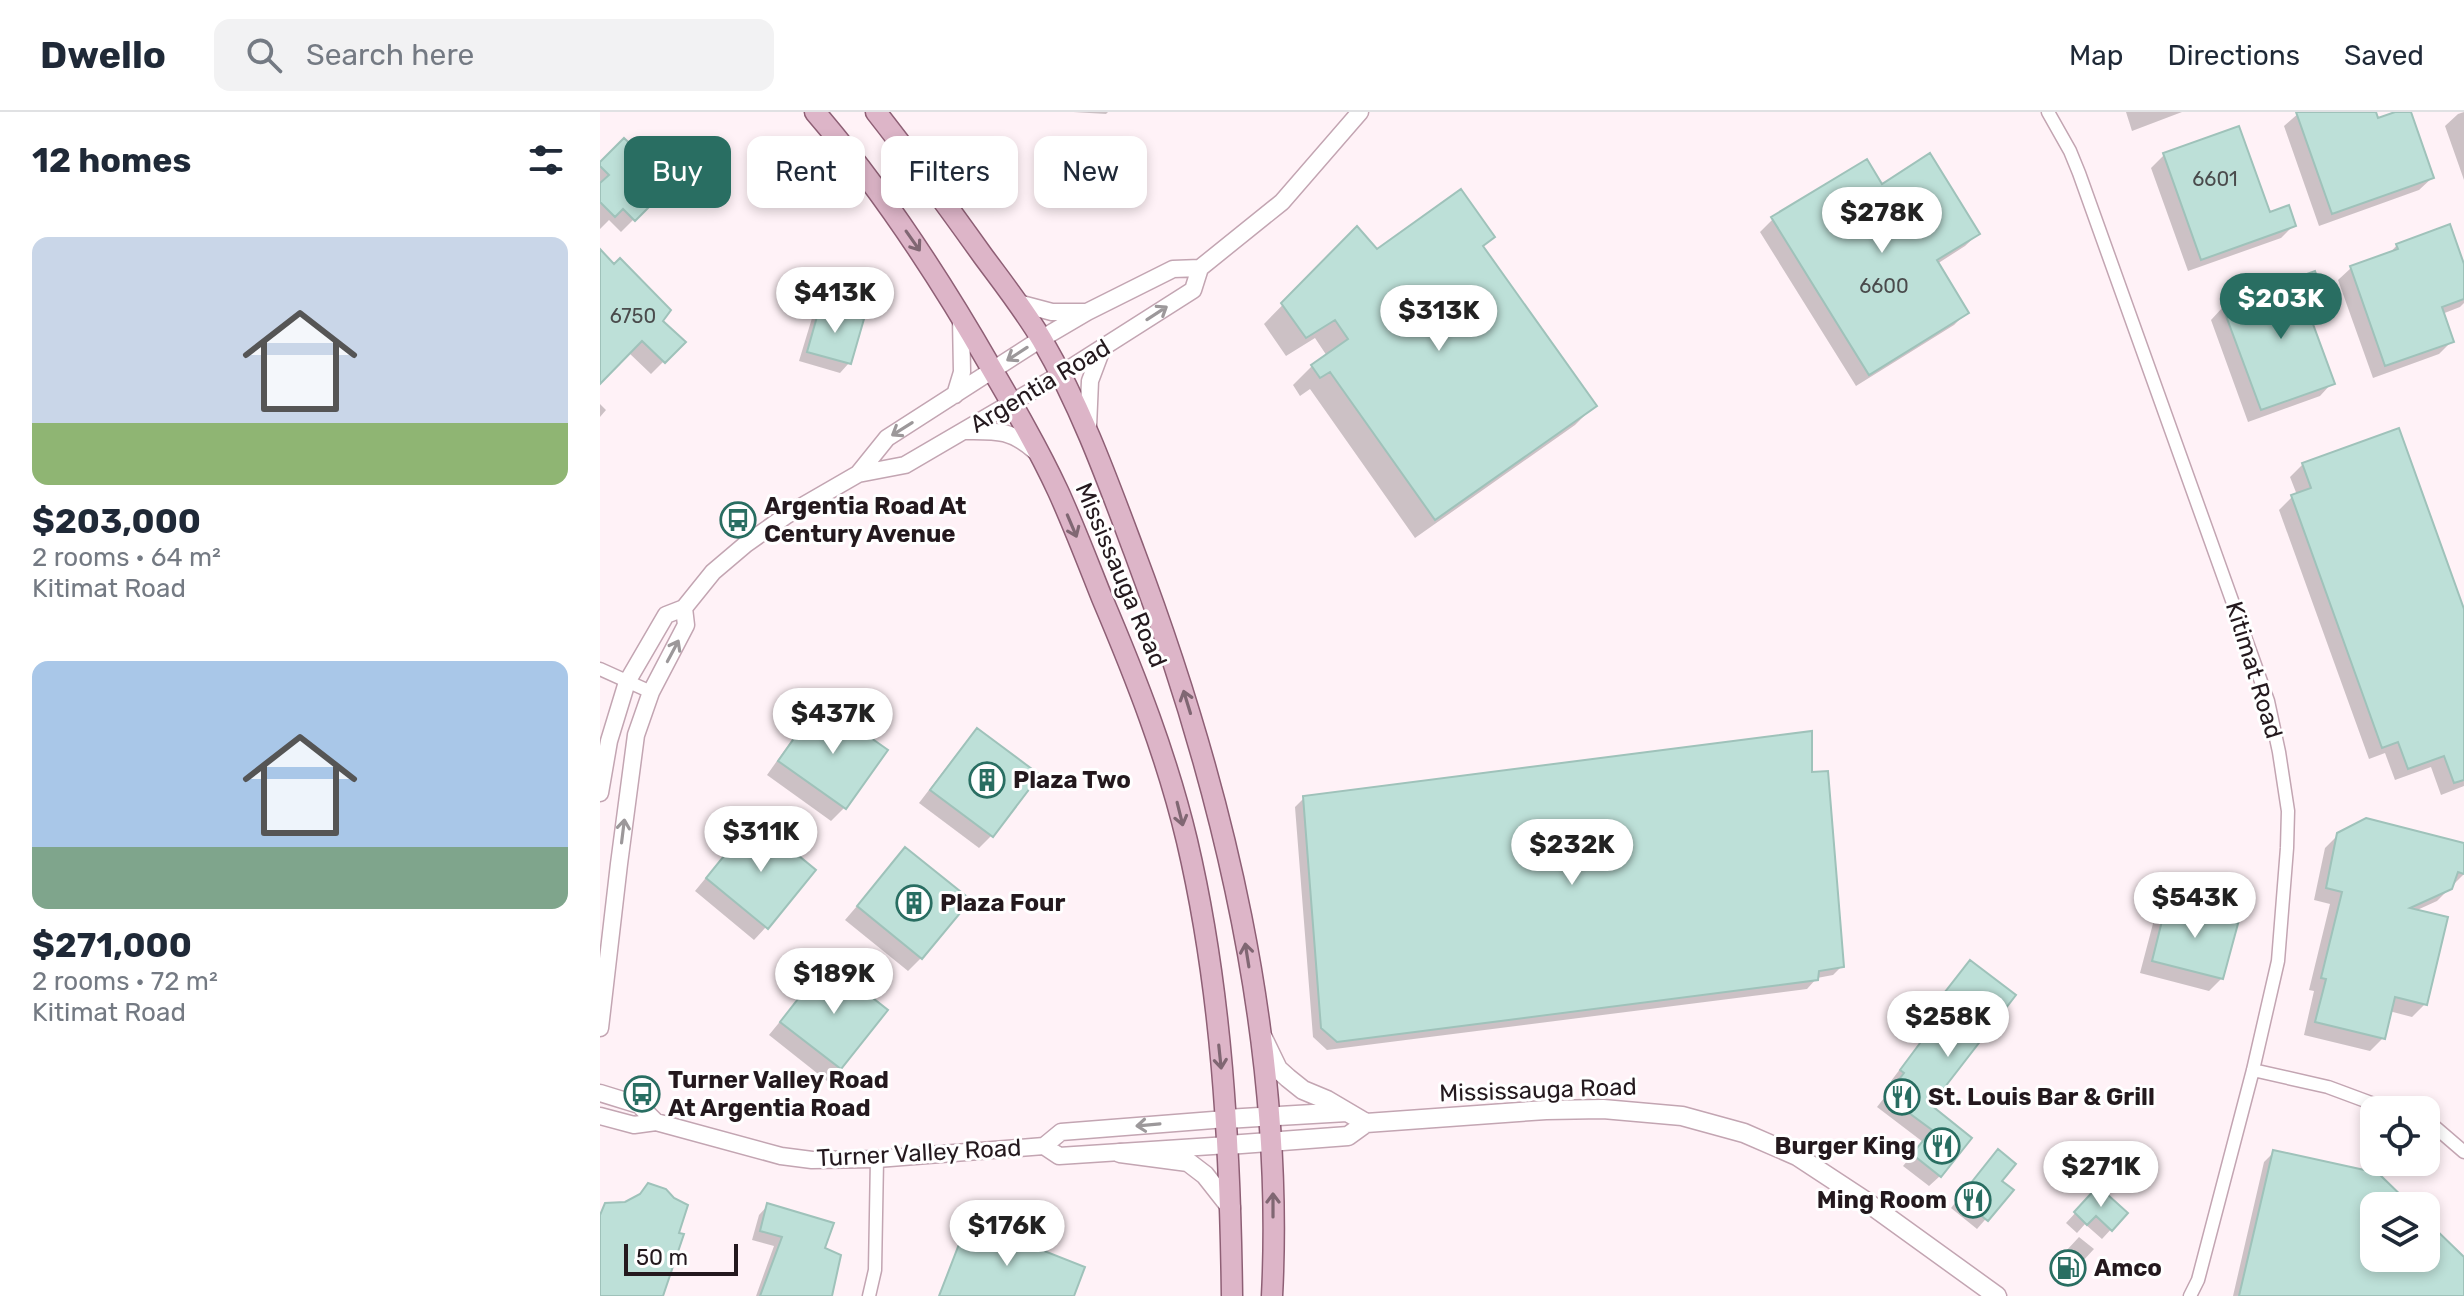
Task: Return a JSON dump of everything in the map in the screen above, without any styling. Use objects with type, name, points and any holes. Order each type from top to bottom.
[{"type":"main road","name":"Mississauga Road","points":[[815,112],[837,137],[915,244],[961,314],[1012,403],[1057,491],[1137,680],[1159,739],[1188,845],[1213,994],[1228,1145],[1348,1136],[1366,1123],[1589,1109],[1682,1116],[1744,1133],[1797,1156],[1917,1237],[1997,1296]]},
{"type":"main road","name":"Mississauga Road","points":[[876,112],[1018,303],[1061,374],[1088,428],[1175,662],[1223,834],[1260,1032],[1272,1142]]},
{"type":"main road","points":[[1260,1032],[1278,1069],[1288,1078],[1303,1090],[1366,1123]]},
{"type":"main road","points":[[1226,1119],[1347,1112]]},
{"type":"main road","points":[[1272,1142],[1272,1296]]},
{"type":"main road","points":[[1228,1145],[1232,1296]]},
{"type":"main road","points":[[1120,1153],[1188,1162],[1205,1175],[1231,1208]]},
{"type":"street","name":"Argentia Road","points":[[600,793],[609,741],[627,682],[666,615],[684,608],[713,572],[787,515],[858,474],[905,465],[1061,374],[1193,290],[1200,268],[1282,202],[1360,112]]},
{"type":"street","name":"Kitimat Road","points":[[2048,112],[2079,173],[2271,714],[2288,811],[2278,961],[2198,1280],[2190,1296]]},
{"type":"street","name":"Argentia Road","points":[[858,474],[887,438],[1041,339],[1173,269],[1200,268]]},
{"type":"street","points":[[1018,303],[1052,312],[1087,312]]},
{"type":"street","points":[[955,395],[962,372],[961,314]]},
{"type":"street","points":[[1088,428],[1090,381],[1102,349]]},
{"type":"street","points":[[962,431],[998,431],[1020,438],[1039,455]]},
{"type":"street","name":"Argentia Road","points":[[600,1028],[633,752],[651,692],[686,625],[684,608]]},
{"type":"street","points":[[600,669],[651,692]]},
{"type":"street","points":[[2253,1070],[2328,1087],[2360,1099]]},
{"type":"street","name":"Turner Valley Road","points":[[600,1093],[639,1105],[656,1122]]},
{"type":"street","name":"Turner Valley Road","points":[[600,1116],[634,1125],[656,1122],[781,1156],[812,1160],[877,1159],[1044,1146],[1061,1132],[1226,1119]]},
{"type":"street","points":[[2440,1131],[2464,1152]]},
{"type":"street","name":"Turner Valley Road","points":[[1044,1146],[1059,1156],[1228,1145]]},
{"type":"street","points":[[869,1296],[875,1270],[877,1159]]},
{"type":"building","points":[[2296,112],[2376,112],[2378,118],[2395,112],[2411,112],[2434,178],[2332,214]]},
{"type":"building","points":[[2239,126],[2270,212],[2289,205],[2296,226],[2201,260],[2163,153]]},
{"type":"building","points":[[624,138],[624,208],[648,208],[635,221],[623,209],[615,217],[600,202],[600,183],[609,175],[600,162]]},
{"type":"building","points":[[1930,153],[1980,234],[1937,260],[1969,313],[1869,375],[1771,217],[1867,159],[1882,184]]},
{"type":"building","points":[[1461,189],[1495,237],[1483,246],[1597,406],[1435,520],[1330,372],[1320,378],[1311,365],[1348,339],[1335,320],[1306,338],[1281,303],[1357,226],[1377,249]]},
{"type":"building","points":[[2450,224],[2464,264],[2464,299],[2442,307],[2454,342],[2385,366],[2350,266],[2398,249],[2396,244]]},
{"type":"building","points":[[600,249],[614,264],[620,258],[671,310],[663,321],[686,342],[665,363],[642,341],[600,384]]},
{"type":"building","points":[[2315,271],[2325,298],[2306,305],[2335,384],[2261,410],[2222,305]]},
{"type":"building","points":[[820,306],[864,319],[851,364],[807,352]]},
{"type":"building","points":[[2399,428],[2464,609],[2464,780],[2454,783],[2444,756],[2408,769],[2398,742],[2382,748],[2291,495],[2311,488],[2302,463]]},
{"type":"building","points":[[820,702],[888,750],[846,809],[778,761]]},
{"type":"building","name":"Plaza Two","points":[[977,728],[1040,775],[993,837],[930,790]]},
{"type":"building","points":[[1812,731],[1812,772],[1828,771],[1844,967],[1819,971],[1818,980],[1337,1042],[1321,1028],[1303,796]]},
{"type":"building","points":[[2366,818],[2464,843],[2464,874],[2458,872],[2452,889],[2410,908],[2448,917],[2427,1005],[2395,997],[2385,1039],[2315,1022],[2326,979],[2321,978],[2342,892],[2326,888],[2337,833]]},
{"type":"building","points":[[754,819],[816,870],[768,929],[706,878]]},
{"type":"building","name":"Plaza Four","points":[[905,847],[971,900],[922,959],[857,906]]},
{"type":"building","points":[[2167,901],[2239,920],[2223,979],[2152,961]]},
{"type":"building","points":[[1970,960],[2016,995],[1931,1105],[1972,1138],[1941,1177],[1912,1154],[1932,1130],[1886,1096],[1904,1073],[1900,1070],[1929,1031],[1920,1024]]},
{"type":"building","points":[[827,962],[888,1010],[841,1069],[780,1022]]},
{"type":"building","points":[[1998,1149],[2016,1164],[2002,1181],[2014,1190],[1988,1221],[1959,1198]]},
{"type":"building","points":[[2273,1150],[2360,1169],[2360,1176],[2381,1176],[2398,1192],[2360,1192],[2360,1272],[2440,1272],[2440,1234],[2464,1257],[2464,1296],[2239,1296]]},
{"type":"building","points":[[648,1183],[666,1189],[674,1198],[688,1205],[679,1233],[684,1234],[663,1296],[600,1296],[600,1215],[605,1203],[625,1202],[640,1194]]},
{"type":"building","points":[[2098,1186],[2128,1213],[2112,1231],[2096,1216],[2087,1225],[2074,1212]]},
{"type":"building","points":[[767,1203],[834,1223],[825,1248],[841,1255],[832,1296],[760,1296],[782,1237],[760,1231]]},
{"type":"building","points":[[968,1221],[1085,1267],[1074,1296],[939,1296]]},
{"type":"place","name":"Argentia Road At Century Avenue","points":[[738,520]]},
{"type":"place","name":"Plaza Two","points":[[987,780]]},
{"type":"place","name":"Plaza Four","points":[[914,903]]},
{"type":"place","name":"Turner Valley Road At Argentia Road","points":[[642,1094]]},
{"type":"place","name":"St. Louis Bar & Grill","points":[[1902,1097]]},
{"type":"place","name":"Burger King","points":[[1942,1146]]},
{"type":"place","name":"Ming Room","points":[[1973,1200]]},
{"type":"place","name":"Amco","points":[[2068,1268]]}]
